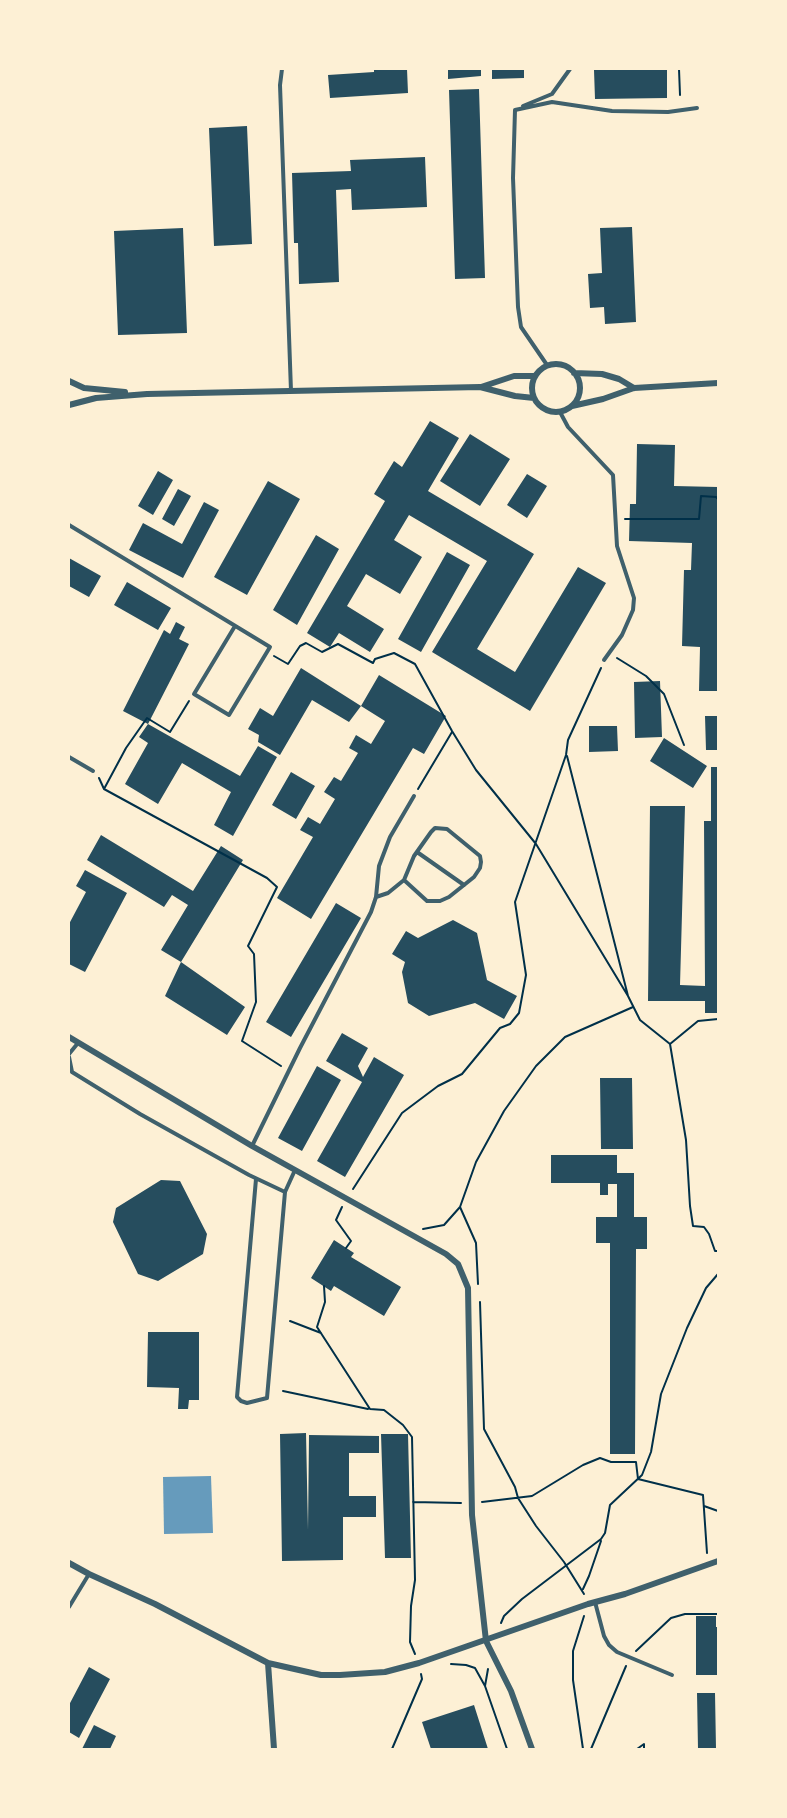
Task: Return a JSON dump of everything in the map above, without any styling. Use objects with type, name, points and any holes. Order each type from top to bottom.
[{"type":"street","points":[[572,406],[580,390],[574,372],[566,366],[547,365],[535,376],[532,385],[534,398],[548,411],[560,412],[572,406],[603,399],[634,388],[718,383]]},
{"type":"street","points":[[574,372],[602,374],[618,379],[634,388]]},
{"type":"street","points":[[480,387],[514,376],[535,376]]},
{"type":"street","points":[[69,381],[84,388],[147,394]]},
{"type":"street","points":[[69,405],[96,398],[147,394],[480,387],[515,396],[534,398]]},
{"type":"street","points":[[69,1037],[252,1146],[446,1254],[458,1264],[468,1288],[471,1502],[486,1641],[511,1691],[532,1749]]},
{"type":"street","points":[[69,1563],[155,1604],[268,1663],[321,1675],[385,1672],[419,1663],[718,1562]]},
{"type":"street","points":[[268,1663],[274,1749]]},
{"type":"lane","points":[[282,69],[280,85],[291,391]]},
{"type":"lane","points":[[514,110],[552,94],[570,69]]},
{"type":"lane","points":[[514,110],[552,102],[612,111],[668,112],[697,108]]},
{"type":"lane","points":[[514,110],[513,178],[518,307],[521,327],[547,365]]},
{"type":"lane","points":[[560,412],[568,427],[613,476],[617,546],[632,592],[633,610],[622,635],[604,660]]},
{"type":"lane","points":[[69,525],[235,626],[270,648],[230,715],[194,694],[235,626]]},
{"type":"lane","points":[[69,757],[93,771]]},
{"type":"lane","points":[[252,1146],[288,1071],[371,912],[376,897],[379,866],[390,837],[414,796]]},
{"type":"lane","points":[[376,897],[388,893],[404,880],[417,852],[435,828],[447,829],[480,856],[480,868],[474,877],[448,897],[433,902],[421,897],[404,880]]},
{"type":"lane","points":[[417,852],[464,885]]},
{"type":"lane","points":[[78,1043],[69,1055],[72,1072],[140,1114],[256,1179],[285,1192]]},
{"type":"lane","points":[[256,1179],[237,1397],[248,1403],[267,1398],[285,1192],[295,1170]]},
{"type":"lane","points":[[69,1607],[89,1574]]},
{"type":"lane","points":[[592,1603],[609,1645],[617,1652],[672,1675]]},
{"type":"path","points":[[680,69],[680,95]]},
{"type":"path","points":[[616,519],[699,519],[701,496],[716,497],[718,500]]},
{"type":"path","points":[[267,652],[288,664],[300,646],[306,643],[322,652],[338,644],[374,663],[375,659],[394,653],[415,664],[476,770],[536,844],[628,996],[640,1020],[670,1044],[686,1140],[693,1226],[704,1227],[715,1251],[718,1251]]},
{"type":"path","points":[[609,653],[646,676],[664,694],[684,745]]},
{"type":"path","points":[[346,1248],[351,1241],[336,1220],[402,1113],[438,1086],[462,1074],[500,1028],[510,1024],[519,1013],[526,975],[515,902],[566,754],[568,740],[604,660]]},
{"type":"path","points":[[104,789],[126,748],[147,718],[170,732],[194,694]]},
{"type":"path","points":[[414,796],[452,731]]},
{"type":"path","points":[[566,754],[628,996]]},
{"type":"path","points":[[93,771],[99,777],[104,789],[267,878],[277,887],[248,946],[254,954],[256,1002],[242,1041],[288,1071]]},
{"type":"path","points":[[406,1232],[444,1225],[460,1207],[476,1162],[504,1111],[536,1066],[565,1036],[633,1007]]},
{"type":"path","points":[[670,1044],[698,1020],[718,1019]]},
{"type":"path","points":[[460,1207],[476,1243],[478,1285]]},
{"type":"path","points":[[582,1589],[605,1533],[610,1505],[642,1475],[651,1452],[661,1394],[687,1328],[706,1288],[718,1274]]},
{"type":"path","points":[[324,1286],[326,1302],[317,1327],[370,1409]]},
{"type":"path","points":[[479,1297],[484,1429],[518,1498],[592,1603],[573,1651],[573,1680],[583,1749]]},
{"type":"path","points":[[290,1321],[321,1334]]},
{"type":"path","points":[[283,1391],[384,1410],[400,1422],[412,1437],[415,1580],[411,1606],[410,1642]]},
{"type":"path","points":[[413,1502],[471,1502],[532,1496],[600,1458],[611,1462],[636,1462],[638,1479]]},
{"type":"path","points":[[638,1479],[703,1495],[707,1553]]},
{"type":"path","points":[[704,1506],[718,1511]]},
{"type":"path","points":[[494,1638],[504,1616],[522,1599],[567,1567],[601,1539],[605,1533]]},
{"type":"path","points":[[591,1749],[630,1658],[671,1617],[685,1614],[718,1614]]},
{"type":"path","points":[[433,1659],[439,1663],[475,1668],[485,1686],[507,1749]]},
{"type":"path","points":[[392,1749],[422,1679],[419,1663]]},
{"type":"path","points":[[485,1686],[489,1666]]},
{"type":"path","points":[[637,1749],[644,1744],[644,1749]]},
{"type":"water","points":[[211,1476],[213,1533],[164,1534],[163,1477]]},
{"type":"building","points":[[374,69],[407,69],[408,93],[330,98],[328,75],[374,72]]},
{"type":"building","points":[[448,69],[481,69],[481,76],[448,79]]},
{"type":"building","points":[[492,69],[524,69],[524,78],[492,79]]},
{"type":"building","points":[[667,69],[667,98],[595,99],[594,70]]},
{"type":"building","points":[[479,89],[485,278],[455,279],[449,90]]},
{"type":"building","points":[[247,126],[252,244],[214,246],[209,128]]},
{"type":"building","points":[[425,157],[427,207],[352,210],[351,189],[336,190],[339,282],[299,284],[298,243],[294,243],[292,173],[351,171],[350,160]]},
{"type":"building","points":[[632,227],[636,322],[605,324],[604,307],[590,308],[588,274],[602,273],[600,228]]},
{"type":"building","points":[[183,228],[187,333],[118,335],[114,231]]},
{"type":"building","points":[[430,421],[459,438],[428,491],[534,554],[477,649],[515,672],[578,567],[606,583],[530,711],[432,652],[487,561],[409,515],[394,540],[422,557],[400,594],[366,574],[347,606],[384,629],[370,652],[339,633],[330,647],[307,633],[385,501],[374,494],[394,461],[402,467]]},
{"type":"building","points":[[470,434],[510,459],[480,506],[440,481]]},
{"type":"building","points":[[637,444],[675,445],[674,486],[718,487],[718,691],[699,691],[700,647],[682,646],[684,570],[691,570],[692,543],[629,541],[630,504],[636,504]]},
{"type":"building","points":[[158,471],[173,480],[153,515],[138,506]]},
{"type":"building","points":[[527,474],[547,486],[527,518],[507,505]]},
{"type":"building","points":[[268,481],[300,499],[247,595],[214,577]]},
{"type":"building","points":[[178,489],[191,496],[174,526],[162,519]]},
{"type":"building","points":[[204,502],[219,510],[183,578],[129,550],[143,523],[182,544]]},
{"type":"building","points":[[316,535],[339,549],[297,625],[273,610]]},
{"type":"building","points":[[447,552],[470,565],[421,652],[398,639]]},
{"type":"building","points":[[69,558],[101,576],[89,597],[69,586]]},
{"type":"building","points":[[127,582],[171,608],[158,630],[114,605]]},
{"type":"building","points":[[176,622],[185,627],[179,639],[189,644],[148,724],[123,711],[164,630],[170,634]]},
{"type":"building","points":[[301,668],[361,706],[349,722],[312,700],[280,755],[258,742],[259,735],[248,729],[260,708],[273,716]]},
{"type":"building","points":[[379,675],[446,716],[424,754],[413,748],[311,919],[277,898],[313,837],[300,830],[308,817],[320,824],[335,799],[324,792],[334,777],[341,781],[358,753],[349,748],[356,735],[371,744],[385,721],[361,706]]},
{"type":"building","points":[[660,681],[662,737],[635,738],[634,682]]},
{"type":"building","points":[[705,716],[718,716],[718,750],[706,750]]},
{"type":"building","points":[[148,724],[240,776],[258,746],[277,757],[233,836],[214,825],[231,792],[182,763],[158,804],[125,784],[148,743],[139,737]]},
{"type":"building","points":[[589,726],[617,726],[618,751],[589,752]]},
{"type":"building","points":[[664,738],[707,766],[693,788],[650,761]]},
{"type":"building","points":[[711,767],[718,767],[718,1013],[705,1013],[705,1001],[648,1001],[650,806],[685,806],[680,985],[705,986],[704,821],[711,821]]},
{"type":"building","points":[[291,772],[315,786],[296,819],[272,805]]},
{"type":"building","points":[[101,835],[193,891],[221,846],[243,860],[181,962],[161,950],[188,905],[172,895],[164,907],[87,860]]},
{"type":"building","points":[[85,870],[127,893],[85,972],[69,964],[69,924],[86,892],[76,886]]},
{"type":"building","points":[[336,903],[361,918],[291,1037],[266,1022]]},
{"type":"building","points":[[453,920],[477,933],[487,980],[517,996],[504,1019],[475,1003],[429,1016],[408,1003],[402,972],[405,962],[392,954],[406,931],[418,938]]},
{"type":"building","points":[[181,962],[245,1007],[227,1035],[165,996]]},
{"type":"building","points":[[342,1033],[368,1048],[358,1066],[363,1077],[374,1057],[404,1075],[345,1177],[317,1161],[362,1082],[326,1061]]},
{"type":"building","points":[[317,1066],[341,1080],[302,1151],[278,1138]]},
{"type":"building","points":[[600,1078],[632,1078],[633,1149],[601,1149]]},
{"type":"building","points":[[551,1155],[617,1155],[617,1173],[634,1173],[634,1217],[647,1217],[647,1249],[636,1249],[635,1454],[610,1454],[610,1243],[596,1243],[596,1217],[617,1217],[617,1184],[608,1184],[608,1195],[600,1195],[600,1183],[551,1183]]},
{"type":"building","points":[[161,1180],[180,1181],[207,1234],[203,1254],[158,1281],[138,1274],[113,1222],[116,1208]]},
{"type":"building","points":[[334,1240],[354,1253],[351,1257],[401,1287],[384,1316],[334,1286],[331,1291],[311,1278]]},
{"type":"building","points":[[148,1332],[199,1332],[199,1400],[189,1400],[188,1409],[178,1409],[179,1388],[147,1387]]},
{"type":"building","points":[[306,1433],[308,1530],[309,1435],[379,1436],[379,1453],[349,1453],[349,1496],[376,1496],[376,1517],[343,1517],[343,1560],[282,1561],[280,1434]]},
{"type":"building","points":[[381,1434],[408,1434],[411,1558],[385,1558]]},
{"type":"building","points":[[696,1616],[716,1616],[718,1675],[696,1675]]},
{"type":"building","points":[[89,1667],[110,1679],[79,1738],[69,1732],[69,1705]]},
{"type":"building","points":[[697,1693],[715,1693],[716,1749],[698,1749]]},
{"type":"building","points":[[474,1705],[488,1749],[431,1749],[422,1722]]},
{"type":"building","points":[[94,1725],[116,1736],[110,1749],[82,1749]]}]
